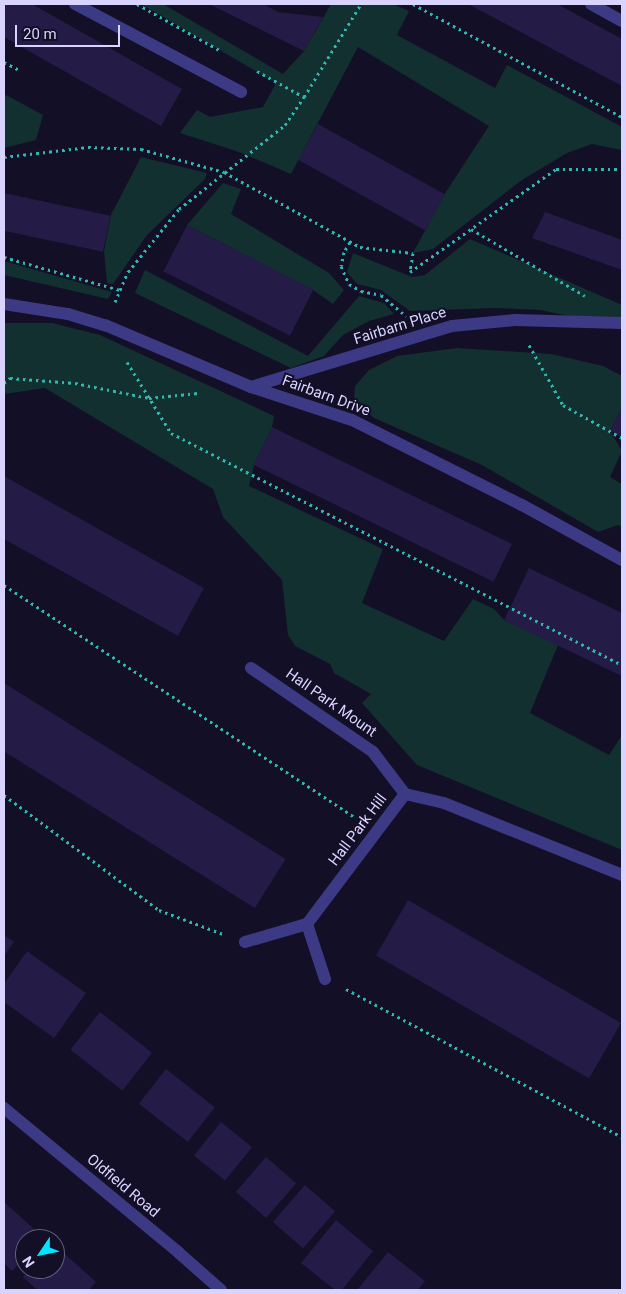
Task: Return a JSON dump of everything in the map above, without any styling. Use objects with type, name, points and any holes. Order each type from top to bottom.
[{"type":"street","points":[[76,4],[241,92]]},
{"type":"street","points":[[591,4],[622,21]]},
{"type":"street","name":"Fairbarn Drive","points":[[4,304],[68,314],[104,325],[251,387],[352,420],[522,504],[622,560]]},
{"type":"street","name":"Fairbarn Place","points":[[251,387],[452,326],[515,320],[622,323]]},
{"type":"street","name":"Hall Park Mount","points":[[251,668],[373,752],[405,794]]},
{"type":"street","name":"Hall Park Hill","points":[[307,924],[405,794],[444,803],[622,875]]},
{"type":"street","points":[[245,942],[307,924],[325,979]]},
{"type":"street","name":"Oldfield Road","points":[[4,1108],[171,1246],[221,1290]]},
{"type":"path","points":[[361,4],[285,125],[179,210],[128,272],[104,325],[171,433],[622,665]]},
{"type":"path","points":[[413,4],[622,116]]},
{"type":"path","points":[[4,62],[21,71]]},
{"type":"path","points":[[4,157],[88,147],[141,149],[224,172],[360,247],[412,253],[410,272],[556,169],[622,169]]},
{"type":"path","points":[[471,229],[589,298]]},
{"type":"path","points":[[350,242],[344,252],[341,266],[349,284],[360,291],[381,295],[402,311],[422,336]]},
{"type":"path","points":[[4,257],[120,290]]},
{"type":"path","points":[[515,320],[563,405],[622,438]]},
{"type":"path","points":[[4,383],[10,378],[75,383],[149,398],[205,392]]},
{"type":"path","points":[[4,585],[377,831]]},
{"type":"path","points":[[4,795],[159,910],[245,942]]},
{"type":"path","points":[[325,979],[622,1138]]},
{"type":"green space","points":[[141,4],[163,4],[283,74],[304,51],[331,4],[393,4],[409,11],[397,35],[495,88],[507,65],[622,127],[622,150],[592,144],[567,153],[522,180],[433,249],[413,253],[444,195],[489,126],[358,47],[291,174],[239,152],[180,133],[197,110],[210,117],[263,107],[276,83]]},
{"type":"green space","points":[[6,95],[43,115],[36,140],[4,148],[4,100]]},
{"type":"green space","points":[[141,157],[207,173],[205,179],[147,235],[113,284],[107,283],[104,251],[111,215]]},
{"type":"green space","points":[[223,183],[241,189],[231,214],[329,273],[344,290],[333,304],[313,290],[187,225]]},
{"type":"green space","points":[[470,239],[622,305],[622,319],[603,323],[540,310],[495,308],[410,311],[381,290],[357,284],[347,272],[353,253],[412,277],[425,275]]},
{"type":"green space","points":[[4,261],[112,292],[108,299],[4,275]]},
{"type":"green space","points":[[145,270],[308,356],[359,296],[384,303],[394,314],[369,321],[343,335],[324,356],[291,368],[135,293]]},
{"type":"green space","points":[[4,323],[52,323],[100,335],[274,416],[272,427],[254,465],[249,486],[383,549],[362,603],[444,641],[473,599],[494,609],[504,620],[558,645],[530,713],[609,755],[622,735],[622,850],[417,765],[362,703],[371,694],[334,673],[330,664],[295,646],[288,635],[282,580],[223,517],[213,489],[45,388],[4,394]]},
{"type":"green space","points":[[457,348],[551,354],[603,366],[622,376],[622,408],[610,431],[622,451],[610,477],[622,484],[622,527],[618,525],[598,532],[482,465],[374,418],[354,401],[355,386],[369,370],[397,356]]},
{"type":"building","points":[[4,4],[32,4],[182,89],[161,126],[4,37]]},
{"type":"building","points":[[209,4],[263,4],[278,12],[323,17],[304,51]]},
{"type":"building","points":[[468,4],[557,4],[622,39],[622,86]]},
{"type":"building","points":[[318,124],[445,194],[425,230],[298,160]]},
{"type":"building","points":[[4,193],[111,216],[103,252],[4,231]]},
{"type":"building","points":[[545,212],[622,240],[622,270],[532,238]]},
{"type":"building","points":[[187,225],[314,289],[290,336],[163,271]]},
{"type":"building","points":[[622,408],[622,437],[610,431]]},
{"type":"building","points":[[272,427],[512,544],[494,582],[254,465]]},
{"type":"building","points":[[4,476],[204,588],[178,636],[4,539]]},
{"type":"building","points":[[529,568],[622,613],[622,676],[504,620]]},
{"type":"building","points":[[4,683],[286,859],[255,908],[4,751]]},
{"type":"building","points":[[408,900],[621,1023],[589,1078],[376,955]]},
{"type":"building","points":[[4,935],[14,942],[4,956]]},
{"type":"building","points":[[27,951],[86,993],[54,1038],[4,1002],[4,984]]},
{"type":"building","points":[[100,1012],[152,1053],[122,1090],[70,1050]]},
{"type":"building","points":[[166,1069],[215,1107],[188,1142],[139,1104]]},
{"type":"building","points":[[221,1122],[252,1147],[225,1181],[194,1155]]},
{"type":"building","points":[[266,1157],[296,1183],[266,1218],[236,1192]]},
{"type":"building","points":[[305,1185],[335,1211],[303,1248],[273,1222]]},
{"type":"building","points":[[4,1202],[34,1229],[15,1229],[15,1268],[12,1271],[4,1263]]},
{"type":"building","points":[[336,1220],[373,1251],[342,1290],[335,1290],[301,1263]]},
{"type":"building","points":[[388,1252],[425,1281],[418,1290],[357,1290]]},
{"type":"building","points":[[65,1254],[96,1282],[89,1290],[37,1290],[25,1279],[65,1279]]}]
